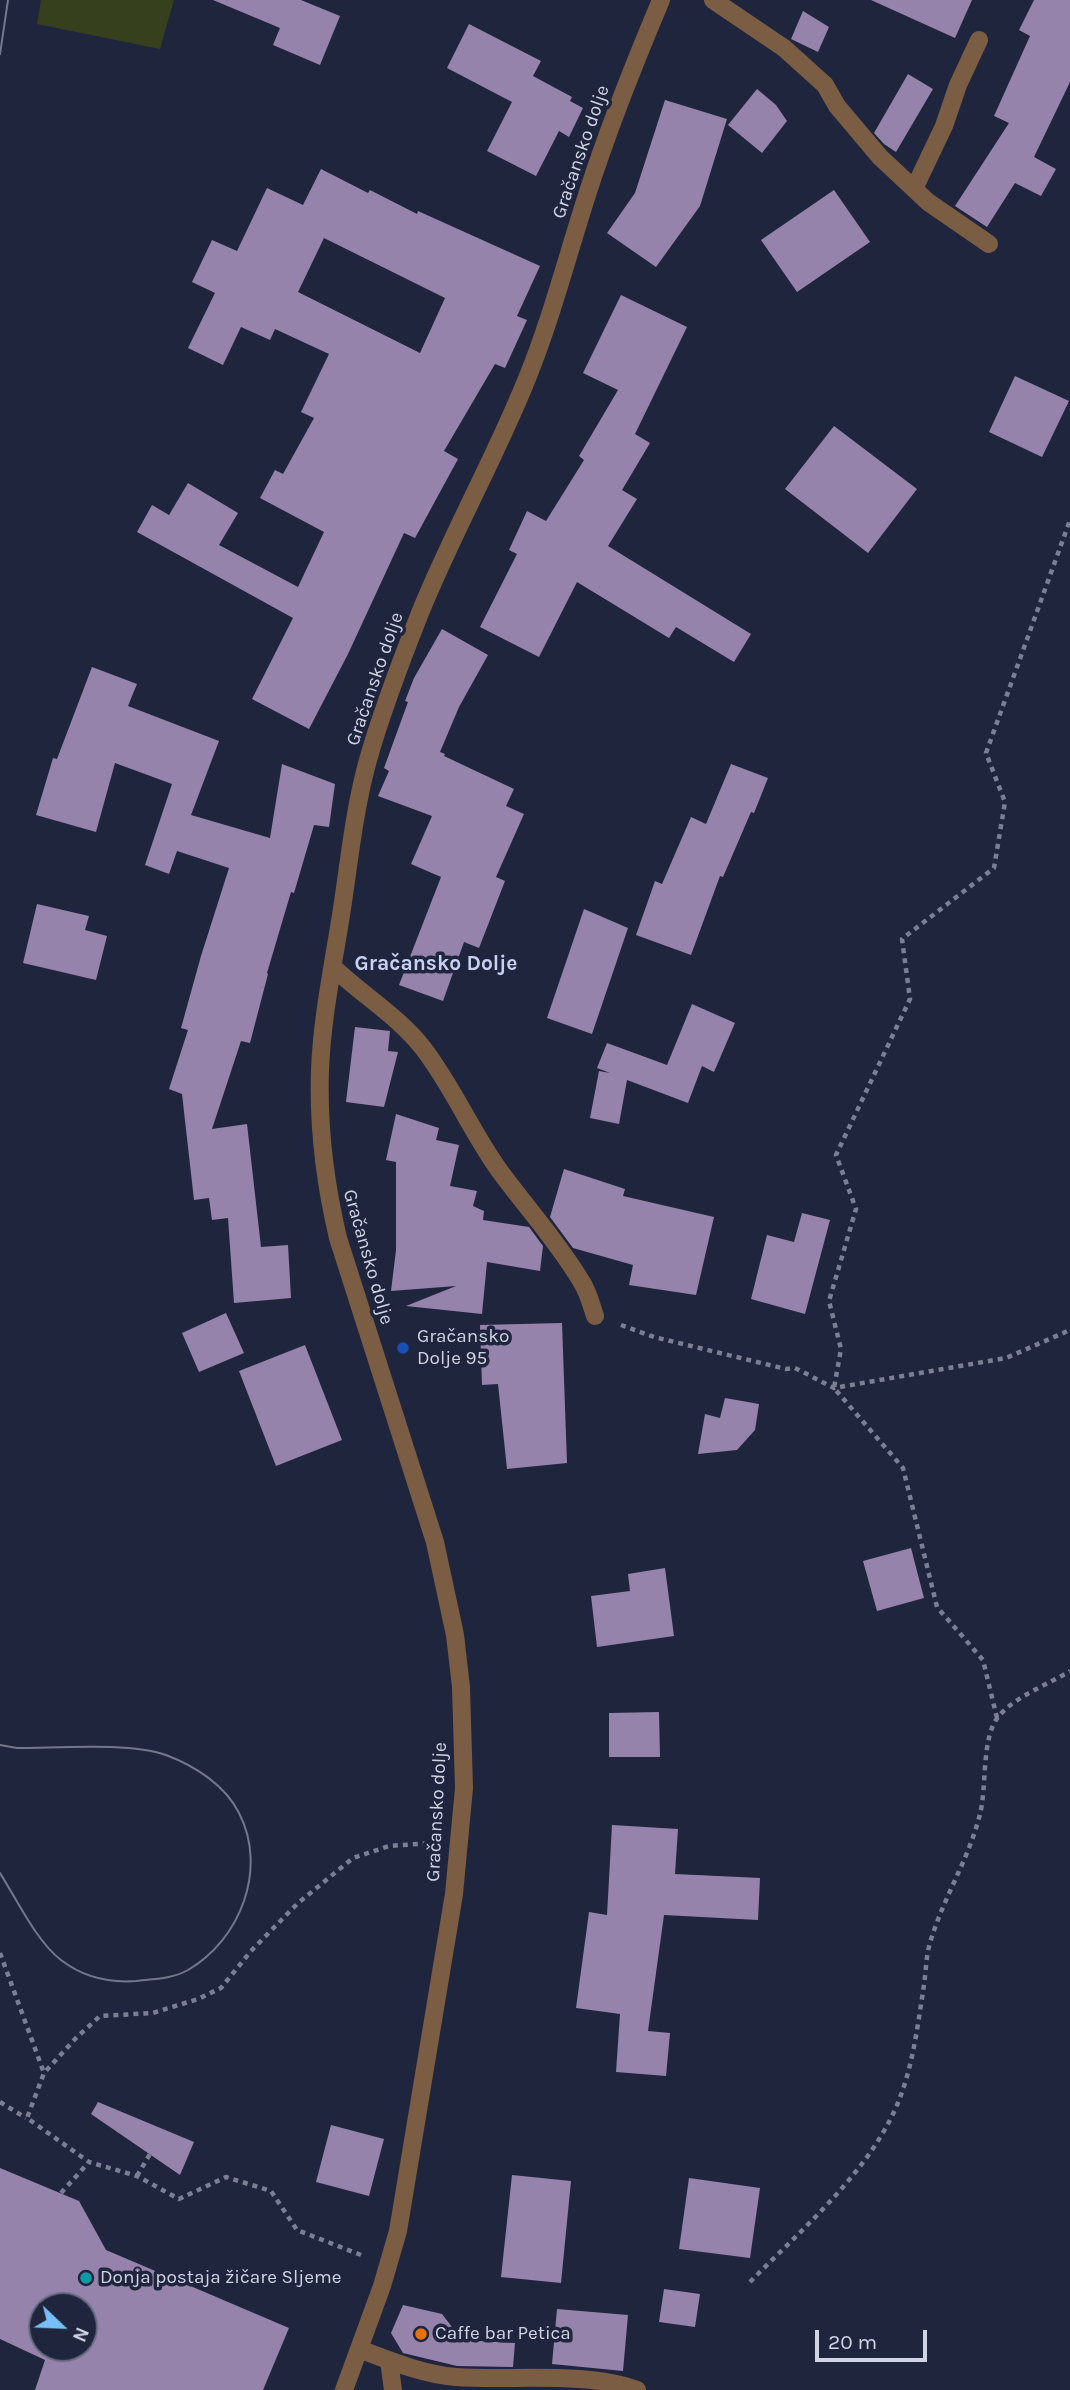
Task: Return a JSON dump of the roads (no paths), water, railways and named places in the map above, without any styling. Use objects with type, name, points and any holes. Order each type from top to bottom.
[{"type":"street","name":"Gračansko dolje","points":[[344,2390],[398,2231],[438,1997],[460,1842],[464,1788],[461,1687],[448,1598],[435,1542],[338,1238],[326,1187],[321,1136],[320,1070],[325,1009],[368,763],[394,683],[452,541],[526,382],[554,306],[587,193],[632,69],[662,0]]},
{"type":"street","points":[[713,0],[784,48],[825,85],[837,106],[880,157],[928,202],[989,244]]},
{"type":"street","points":[[914,189],[944,126],[958,85],[979,40]]},
{"type":"street","points":[[332,967],[398,1021],[422,1046],[460,1103],[476,1135],[498,1169],[582,1282],[595,1315]]},
{"type":"street","points":[[359,2350],[419,2371],[456,2377],[572,2379],[637,2390]]},
{"type":"street","points":[[389,2361],[393,2390]]},
{"type":"tram line","points":[[0,54],[8,0]]},
{"type":"tram line","points":[[0,1745],[17,1748],[133,1748],[166,1755],[198,1771],[226,1794],[239,1813],[251,1857],[244,1901],[235,1922],[222,1941],[206,1957],[182,1973],[136,1981],[97,1978],[78,1971],[61,1960],[36,1932],[0,1873]]},
{"type":"place","name":"Gračansko Dolje 95","points":[[403,1348]]},
{"type":"place","name":"Donja postaja žičare Sljeme","points":[[86,2278]]},
{"type":"place","name":"Caffe bar Petica","points":[[421,2334]]},
{"type":"district","name":"Gračansko Dolje","points":[[436,964]]}]
